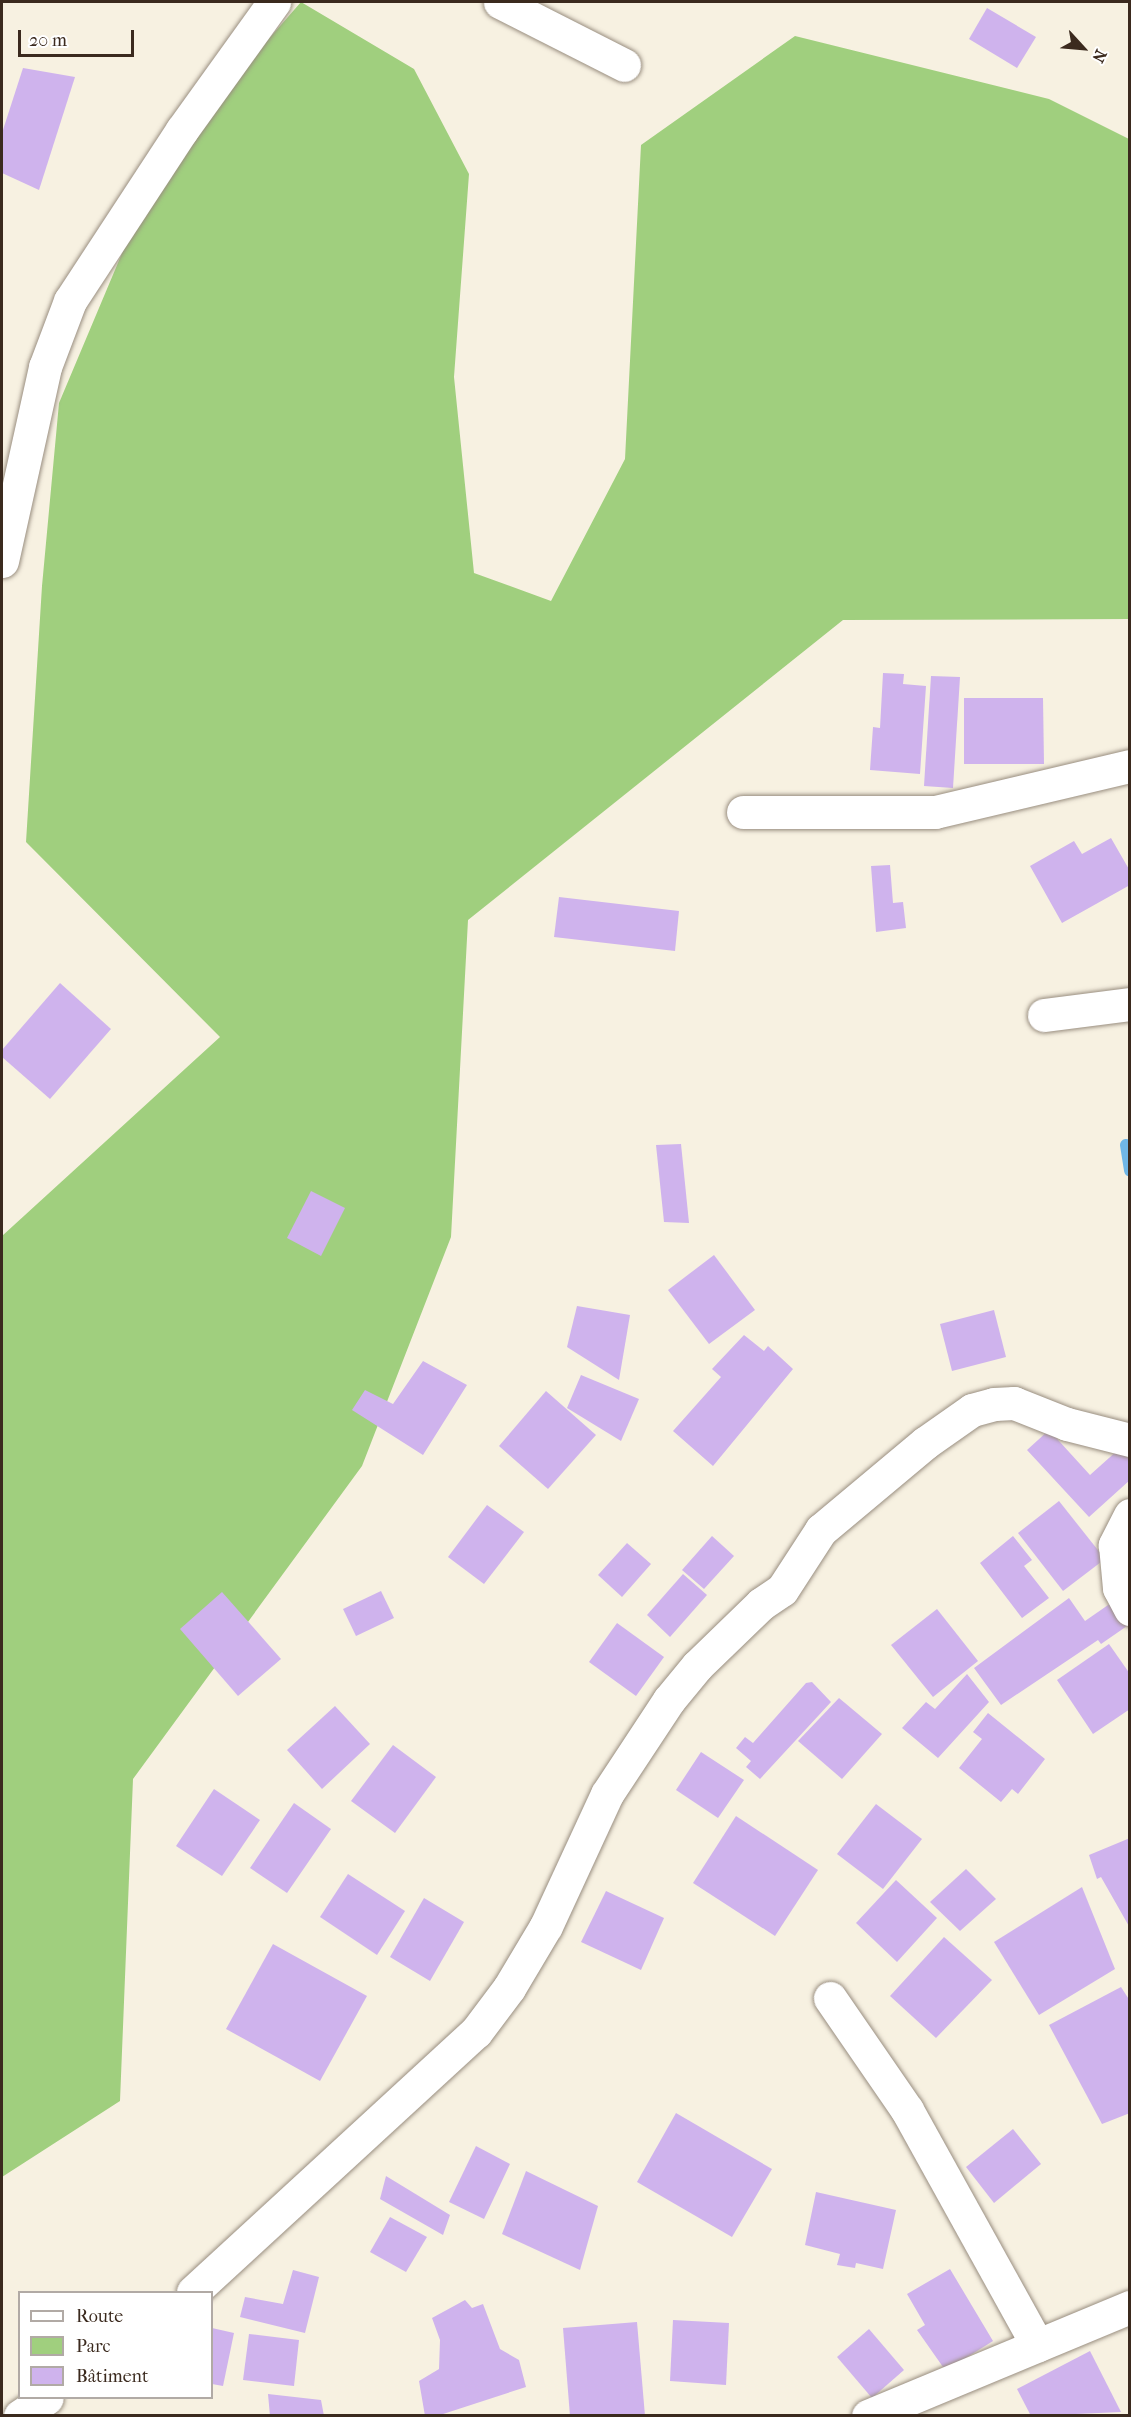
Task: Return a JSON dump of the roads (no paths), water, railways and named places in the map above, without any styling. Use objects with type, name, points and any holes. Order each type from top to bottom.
[{"type":"street","points":[[2,561],[45,367],[70,301],[182,130],[274,2]]},
{"type":"street","points":[[500,2],[624,65]]},
{"type":"street","points":[[743,812],[935,812],[1130,766]]},
{"type":"street","points":[[1044,1015],[1130,1004]]},
{"type":"street","points":[[194,2291],[476,2031],[509,1988],[546,1926],[607,1794],[669,1700],[697,1666],[761,1604],[782,1590],[821,1530],[849,1504],[972,1410],[994,1404],[1014,1403],[1067,1424],[1130,1440]]},
{"type":"street","points":[[1130,1515],[1115,1545],[1119,1588],[1130,1609]]},
{"type":"street","points":[[830,1998],[907,2110],[1037,2345]]},
{"type":"street","points":[[868,2415],[1130,2307]]},
{"type":"street","points":[[20,2415],[44,2399]]},
{"type":"waterway","points":[[1126,1145],[1130,1171]]}]
